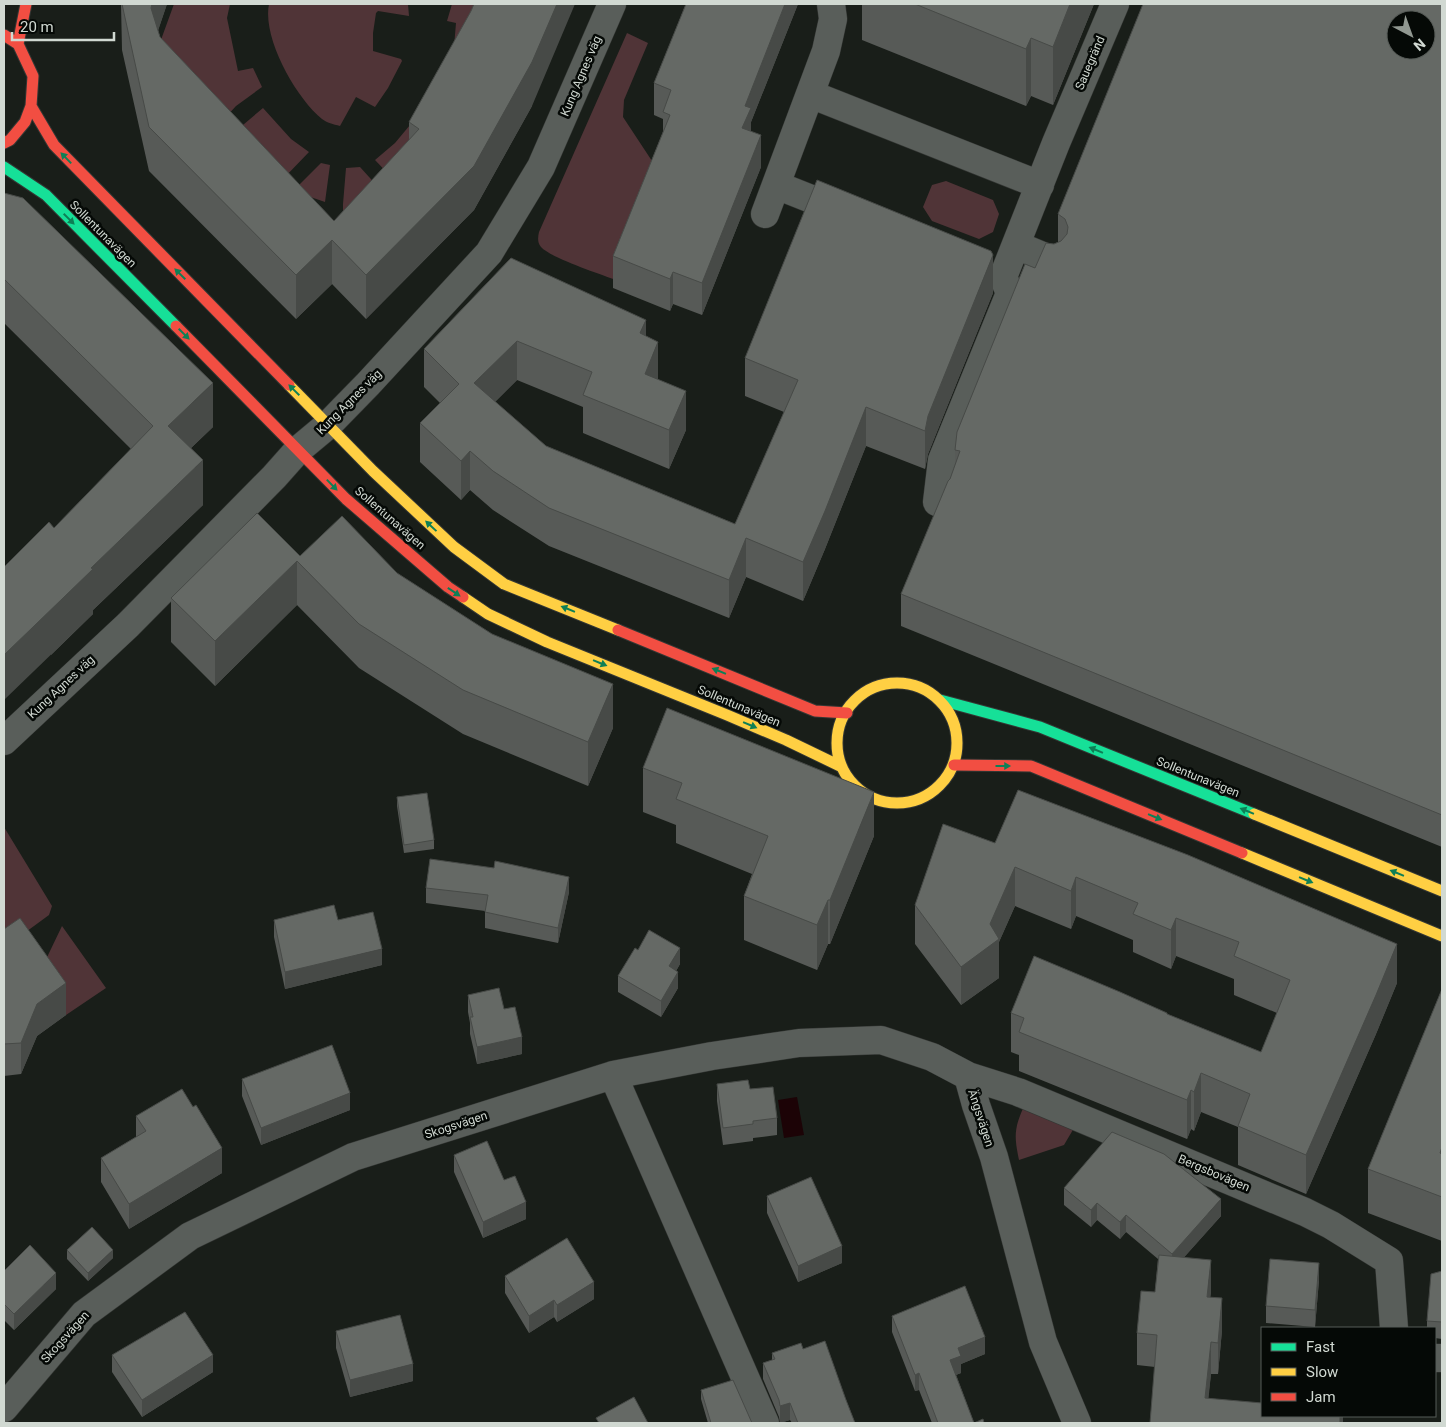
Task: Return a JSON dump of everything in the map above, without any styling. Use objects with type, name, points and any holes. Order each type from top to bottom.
[{"type":"street","points":[[18,44],[26,4]]},
{"type":"street","name":"Kung Agnes väg","points":[[4,741],[128,625],[274,478],[298,450],[328,425],[489,253],[541,168],[612,4]]},
{"type":"street","points":[[765,214],[826,51],[833,19],[831,4]]},
{"type":"street","name":"Sauegränd","points":[[937,502],[942,460],[1010,294],[994,273],[1016,245],[1115,4]]},
{"type":"street","points":[[4,35],[18,44],[33,76],[31,106],[25,122],[10,140],[4,143]]},
{"type":"street","points":[[810,94],[1040,185]]},
{"type":"street","name":"Sollentunavägen","points":[[31,106],[54,145],[373,471],[454,547],[504,584],[814,711],[847,713]]},
{"type":"street","name":"Sollentunavägen","points":[[4,167],[46,195],[346,499],[440,581],[488,614],[547,642],[786,740],[842,767]]},
{"type":"street","points":[[776,185],[867,222]]},
{"type":"street","points":[[1016,245],[1052,260]]},
{"type":"street","points":[[898,683],[918,686],[940,700],[956,725],[959,750],[954,766],[939,786],[906,802],[884,803],[861,792],[853,785],[842,767],[838,753],[838,732],[854,701],[872,689],[898,683]]},
{"type":"street","name":"Sollentunavägen","points":[[940,700],[1040,727],[1442,891]]},
{"type":"street","points":[[954,766],[1031,766],[1442,936]]},
{"type":"street","name":"Ängsvägen","points":[[613,1076],[712,1056],[799,1043],[882,1040],[932,1057],[968,1076],[994,1157],[1044,1342],[1077,1423]]},
{"type":"street","points":[[613,1076],[764,1423]]},
{"type":"street","name":"Skogsvägen","points":[[4,1408],[84,1314],[190,1236],[353,1157],[613,1076]]},
{"type":"street","name":"Bergsbovägen","points":[[968,1076],[1018,1092],[1104,1127],[1305,1212],[1331,1225],[1390,1261],[1394,1327]]},
{"type":"shaded area","points":[[174,4],[230,4],[227,18],[238,71],[253,68],[262,87],[236,106],[225,118],[158,48]]},
{"type":"shaded area","points":[[269,4],[408,4],[409,16],[378,11],[376,13],[373,51],[401,59],[402,61],[388,88],[375,107],[356,97],[340,126],[324,120],[312,109],[292,82],[276,50],[268,18]]},
{"type":"shaded area","points":[[452,4],[487,4],[452,70],[456,23],[447,21]]},
{"type":"shaded area","points":[[627,33],[648,43],[624,100],[623,117],[652,161],[616,280],[555,256],[541,247],[538,238]]},
{"type":"shaded area","points":[[423,104],[396,182],[375,160],[395,143],[410,125]]},
{"type":"shaded area","points":[[263,108],[291,139],[309,152],[283,179],[237,130]]},
{"type":"shaded area","points":[[321,163],[330,165],[325,202],[293,191]]},
{"type":"shaded area","points":[[360,167],[389,199],[343,221],[346,168]]},
{"type":"shaded area","points":[[946,181],[993,200],[999,214],[993,232],[979,239],[932,221],[923,207],[932,185]]},
{"type":"shaded area","points":[[4,827],[52,906],[49,915],[4,948]]},
{"type":"shaded area","points":[[62,926],[106,988],[66,1015],[38,976]]},
{"type":"shaded area","points":[[797,1097],[804,1135],[784,1138],[778,1100]]},
{"type":"shaded area","points":[[1024,1106],[1074,1128],[1064,1145],[1019,1160],[1016,1133]]},
{"type":"building","points":[[122,4],[152,4],[151,8],[160,37],[334,221],[419,129],[409,122],[474,4],[557,4],[532,62],[474,166],[366,275],[332,240],[296,275],[149,127]]},
{"type":"building","points":[[686,4],[785,4],[745,106],[751,108],[742,128],[761,135],[702,283],[673,272],[670,279],[613,256],[670,115],[663,112],[671,90],[654,83]]},
{"type":"building","points":[[915,4],[1070,4],[1053,47],[1031,38],[1026,49]]},
{"type":"building","points":[[1143,4],[1442,4],[1442,815],[901,594],[950,479],[960,451],[955,450],[957,432],[1025,264],[1035,268],[1046,243],[1054,244],[1061,241],[1067,234],[1068,227],[1065,219],[1058,214]]},
{"type":"building","points":[[817,180],[991,251],[993,255],[928,416],[925,431],[866,407],[803,562],[746,538],[729,580],[549,508],[493,471],[470,451],[461,461],[420,423],[459,384],[424,349],[511,258],[646,320],[640,333],[658,342],[645,374],[686,391],[669,430],[583,395],[592,372],[517,341],[474,383],[546,446],[735,524],[798,380],[745,358]]},
{"type":"building","points":[[4,193],[23,198],[213,383],[168,426],[203,460],[4,655],[4,567],[49,522],[54,528],[153,426],[4,279]]},
{"type":"building","points":[[257,513],[300,556],[342,516],[397,573],[492,634],[613,684],[588,742],[463,690],[359,624],[297,561],[215,641],[171,598]]},
{"type":"building","points":[[667,708],[874,792],[830,900],[828,900],[817,925],[744,896],[768,836],[676,799],[682,783],[643,768]]},
{"type":"building","points":[[1018,790],[1188,855],[1397,944],[1306,1155],[1238,1126],[1250,1094],[1201,1073],[1194,1092],[1191,1090],[1187,1100],[1019,1032],[1024,1018],[1011,1013],[1034,956],[1167,1014],[1261,1052],[1290,980],[1234,956],[1239,942],[1176,918],[1171,930],[1133,914],[1138,903],[1076,877],[1071,891],[1015,867],[990,924],[999,939],[961,967],[915,905],[943,824],[995,843]]},
{"type":"building","points":[[427,793],[434,840],[404,845],[397,797]]},
{"type":"building","points":[[430,859],[494,868],[495,861],[569,877],[558,928],[485,912],[488,895],[426,888]]},
{"type":"building","points":[[334,905],[338,920],[373,912],[382,949],[285,972],[274,920]]},
{"type":"building","points":[[20,918],[66,983],[37,1004],[21,1043],[4,1044],[4,929]]},
{"type":"building","points":[[649,930],[680,948],[669,966],[678,972],[661,1001],[618,976],[635,948],[638,950]]},
{"type":"building","points":[[499,988],[504,1009],[515,1007],[522,1037],[477,1047],[470,1017],[473,1017],[468,995]]},
{"type":"building","points":[[1442,989],[1442,1147],[1440,1153],[1442,1154],[1442,1197],[1368,1169]]},
{"type":"building","points":[[332,1045],[350,1093],[261,1128],[242,1079]]},
{"type":"building","points":[[748,1080],[750,1089],[773,1087],[777,1118],[753,1121],[753,1124],[723,1128],[717,1084]]},
{"type":"building","points":[[182,1089],[193,1107],[196,1105],[222,1148],[129,1204],[101,1158],[146,1131],[136,1116]]},
{"type":"building","points":[[1112,1132],[1164,1154],[1221,1199],[1172,1254],[1126,1215],[1120,1222],[1097,1203],[1091,1210],[1064,1188]]},
{"type":"building","points":[[487,1141],[504,1180],[515,1176],[526,1202],[483,1222],[454,1155]]},
{"type":"building","points":[[811,1177],[842,1246],[798,1266],[767,1196]]},
{"type":"building","points":[[92,1227],[113,1250],[88,1273],[67,1250]]},
{"type":"building","points":[[567,1238],[594,1282],[557,1305],[554,1300],[529,1316],[505,1276]]},
{"type":"building","points":[[30,1245],[56,1273],[14,1314],[4,1304],[4,1271]]},
{"type":"building","points":[[1159,1255],[1211,1260],[1207,1297],[1222,1298],[1218,1343],[1211,1342],[1205,1398],[1261,1403],[1261,1417],[1340,1417],[1340,1423],[1150,1423],[1157,1335],[1137,1333],[1141,1291],[1155,1292]]},
{"type":"building","points":[[1270,1259],[1319,1263],[1315,1310],[1266,1306]]},
{"type":"building","points":[[1442,1271],[1442,1322],[1427,1321],[1431,1274]]},
{"type":"building","points":[[965,1286],[985,1337],[958,1348],[961,1356],[950,1360],[974,1423],[938,1423],[919,1373],[915,1375],[892,1316]]},
{"type":"building","points":[[185,1312],[213,1355],[142,1400],[112,1355]]},
{"type":"building","points":[[400,1315],[413,1364],[350,1380],[336,1331]]},
{"type":"building","points":[[825,1341],[855,1423],[798,1423],[790,1403],[780,1406],[763,1363],[775,1359],[772,1353],[801,1343],[803,1349]]},
{"type":"building","points":[[733,1380],[752,1423],[711,1423],[701,1390]]},
{"type":"building","points":[[634,1397],[648,1423],[599,1423],[596,1418]]},
{"type":"building","points":[[983,1419],[984,1423],[974,1423]]},
{"type":"traffic: fast","points":[[4,167],[46,195],[176,326]]},
{"type":"traffic: fast","points":[[940,700],[1040,727],[1254,814]]},
{"type":"traffic: slow","points":[[289,385],[373,471],[454,547],[504,584],[618,630]]},
{"type":"traffic: slow","points":[[463,597],[488,614],[547,642],[727,715],[786,740],[842,767]]},
{"type":"traffic: slow","points":[[897,683],[909,684],[920,688],[930,693],[939,701],[947,710],[952,720],[956,731],[957,743],[956,755],[952,766],[947,776],[939,785],[930,793],[920,798],[909,802],[897,803],[885,802],[874,798],[864,793],[855,785],[847,776],[842,766],[838,755],[837,743],[838,731],[842,720],[847,710],[855,701],[864,693],[874,688],[885,684],[897,683]]},
{"type":"traffic: slow","points":[[1254,814],[1442,891]]},
{"type":"traffic: slow","points":[[1242,853],[1442,936]]},
{"type":"traffic: jam","points":[[18,44],[26,4]]},
{"type":"traffic: jam","points":[[4,35],[18,44],[33,76],[31,106],[25,122],[10,140],[4,143]]},
{"type":"traffic: jam","points":[[31,106],[54,145],[289,385]]},
{"type":"traffic: jam","points":[[176,326],[346,499],[448,587],[463,597]]},
{"type":"traffic: jam","points":[[618,630],[815,711],[847,713]]},
{"type":"traffic: jam","points":[[954,765],[1031,766],[1242,853]]}]
